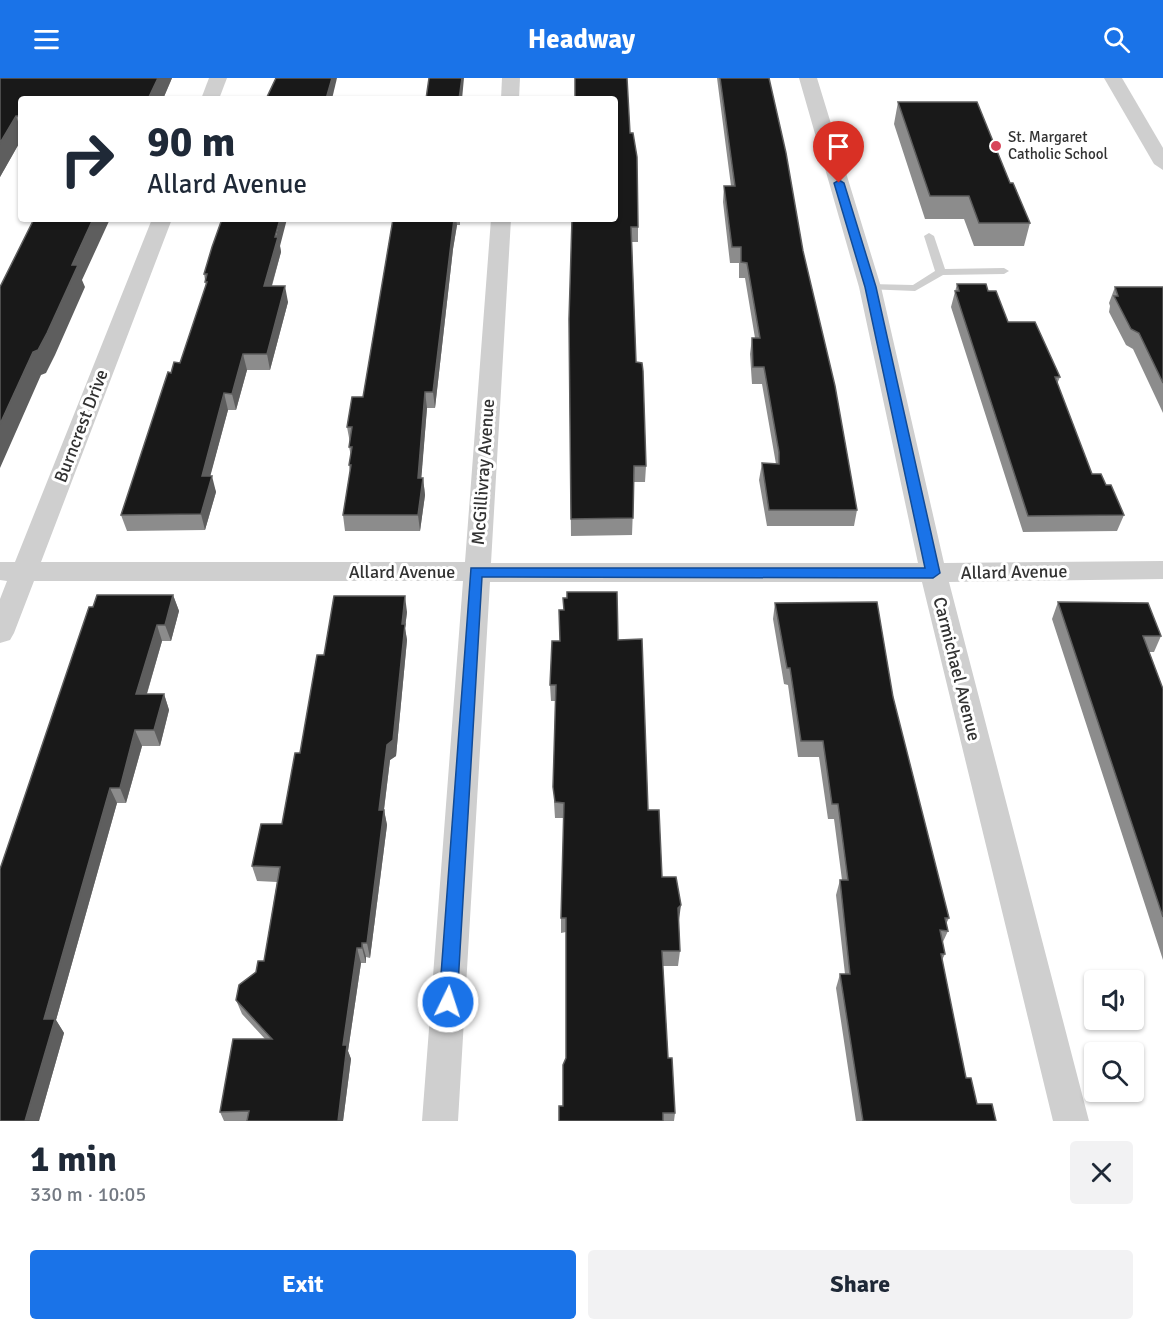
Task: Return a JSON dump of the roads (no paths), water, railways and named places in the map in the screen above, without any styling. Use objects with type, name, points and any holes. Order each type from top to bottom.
[{"type":"street","points":[[211,96],[218,78]]},
{"type":"street","points":[[510,96],[511,78]]},
{"type":"street","name":"Carmichael Avenue","points":[[808,78],[870,287],[933,573],[1071,1121]]},
{"type":"street","points":[[1113,78],[1163,164]]},
{"type":"street","name":"Burncrest Drive","points":[[0,633],[12,571],[161,222]]},
{"type":"street","name":"McGillivray Avenue","points":[[440,1121],[501,222]]},
{"type":"street","name":"Allard Avenue","points":[[12,571],[933,573],[1163,570]]},
{"type":"lane","points":[[929,236],[941,272]]},
{"type":"lane","points":[[870,287],[915,288],[941,272],[1004,271]]},
{"type":"place","name":"St. Margaret Catholic School","points":[[996,146]]}]
